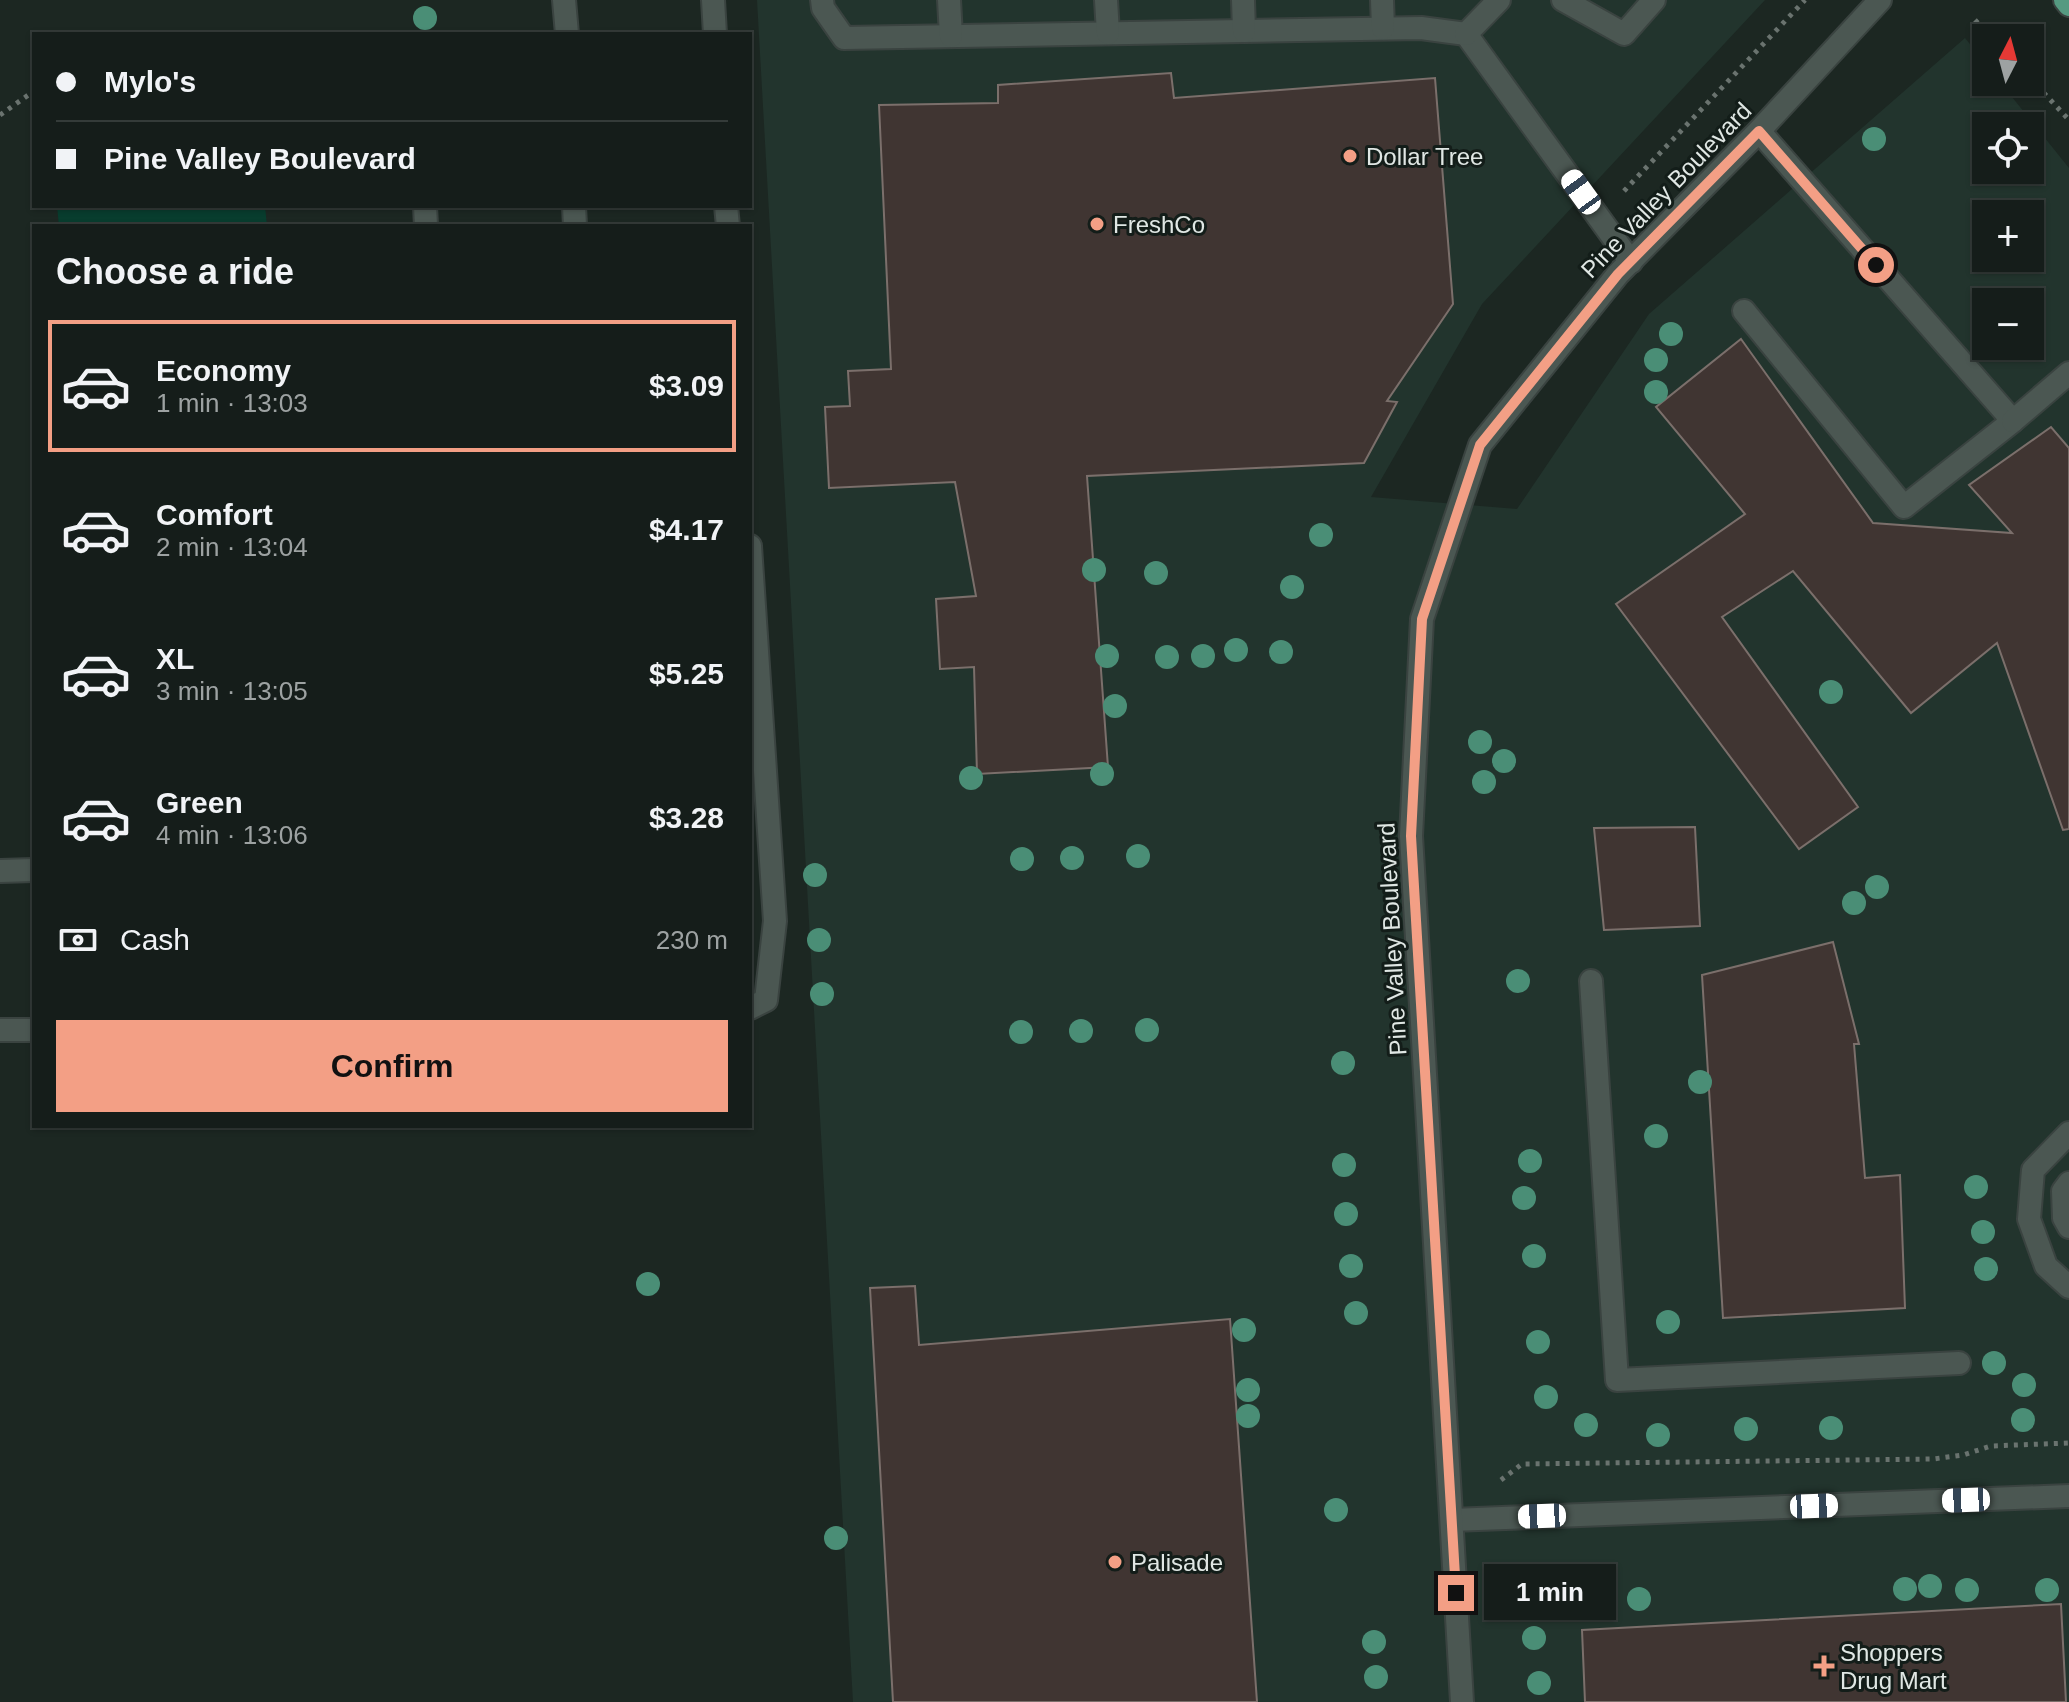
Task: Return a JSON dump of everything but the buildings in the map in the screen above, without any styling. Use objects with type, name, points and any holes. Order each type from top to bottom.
[{"type":"main road","points":[[2065,0],[2069,5]]},
{"type":"street","points":[[564,0],[567,32]]},
{"type":"street","points":[[713,0],[715,32]]},
{"type":"street","points":[[822,0],[823,8],[844,38],[1383,28],[1421,28],[1466,34],[1631,262]]},
{"type":"street","points":[[949,0],[951,36]]},
{"type":"street","points":[[1106,0],[1108,33]]},
{"type":"street","points":[[1243,0],[1244,31]]},
{"type":"street","points":[[1382,0],[1383,28]]},
{"type":"street","points":[[1466,34],[1499,0]]},
{"type":"street","points":[[1563,0],[1624,34],[1654,0]]},
{"type":"street","name":"Pine Valley Boulevard","points":[[1462,1702],[1411,836],[1422,619],[1480,445],[1631,262],[1759,131],[1880,0]]},
{"type":"street","points":[[1759,131],[2013,421]]},
{"type":"street","points":[[1744,311],[1904,507],[2069,373]]},
{"type":"street","points":[[752,576],[775,921],[766,1000],[752,1007]]},
{"type":"street","points":[[0,871],[32,870]]},
{"type":"street","points":[[1591,981],[1617,1380],[1959,1363]]},
{"type":"street","points":[[0,1030],[32,1030]]},
{"type":"street","points":[[2069,1133],[2033,1170],[2029,1219],[2046,1266],[2069,1287]]},
{"type":"street","points":[[2069,1183],[2063,1191],[2064,1218],[2069,1227]]},
{"type":"street","points":[[1452,1520],[2069,1496]]},
{"type":"path","points":[[1599,218],[1805,0]]},
{"type":"path","points":[[1975,20],[1979,24]]},
{"type":"path","points":[[0,115],[32,92]]},
{"type":"path","points":[[2044,93],[2069,120]]},
{"type":"path","points":[[1452,1520],[1522,1464],[1933,1459],[1963,1455],[1991,1446],[2069,1443]]},
{"type":"shaded area","points":[[757,0],[1765,0],[1482,304],[1371,497],[1517,509],[1649,314],[1965,38],[1972,47],[1972,96],[2011,96],[2024,112],[1972,112],[1972,184],[2044,184],[2044,137],[2069,168],[2069,1702],[853,1702]]},
{"type":"green space","points":[[57,208],[265,208],[267,224],[59,224]]},
{"type":"place","name":"Dollar Tree","points":[[1350,156]]},
{"type":"place","name":"FreshCo","points":[[1097,224]]},
{"type":"place","name":"Palisade","points":[[1115,1562]]},
{"type":"place","name":"Shoppers Drug Mart","points":[[1824,1666]]},
{"type":"route","points":[[1456,1593],[1411,836],[1422,619],[1480,445],[1618,274],[1759,131],[1876,265]]}]
